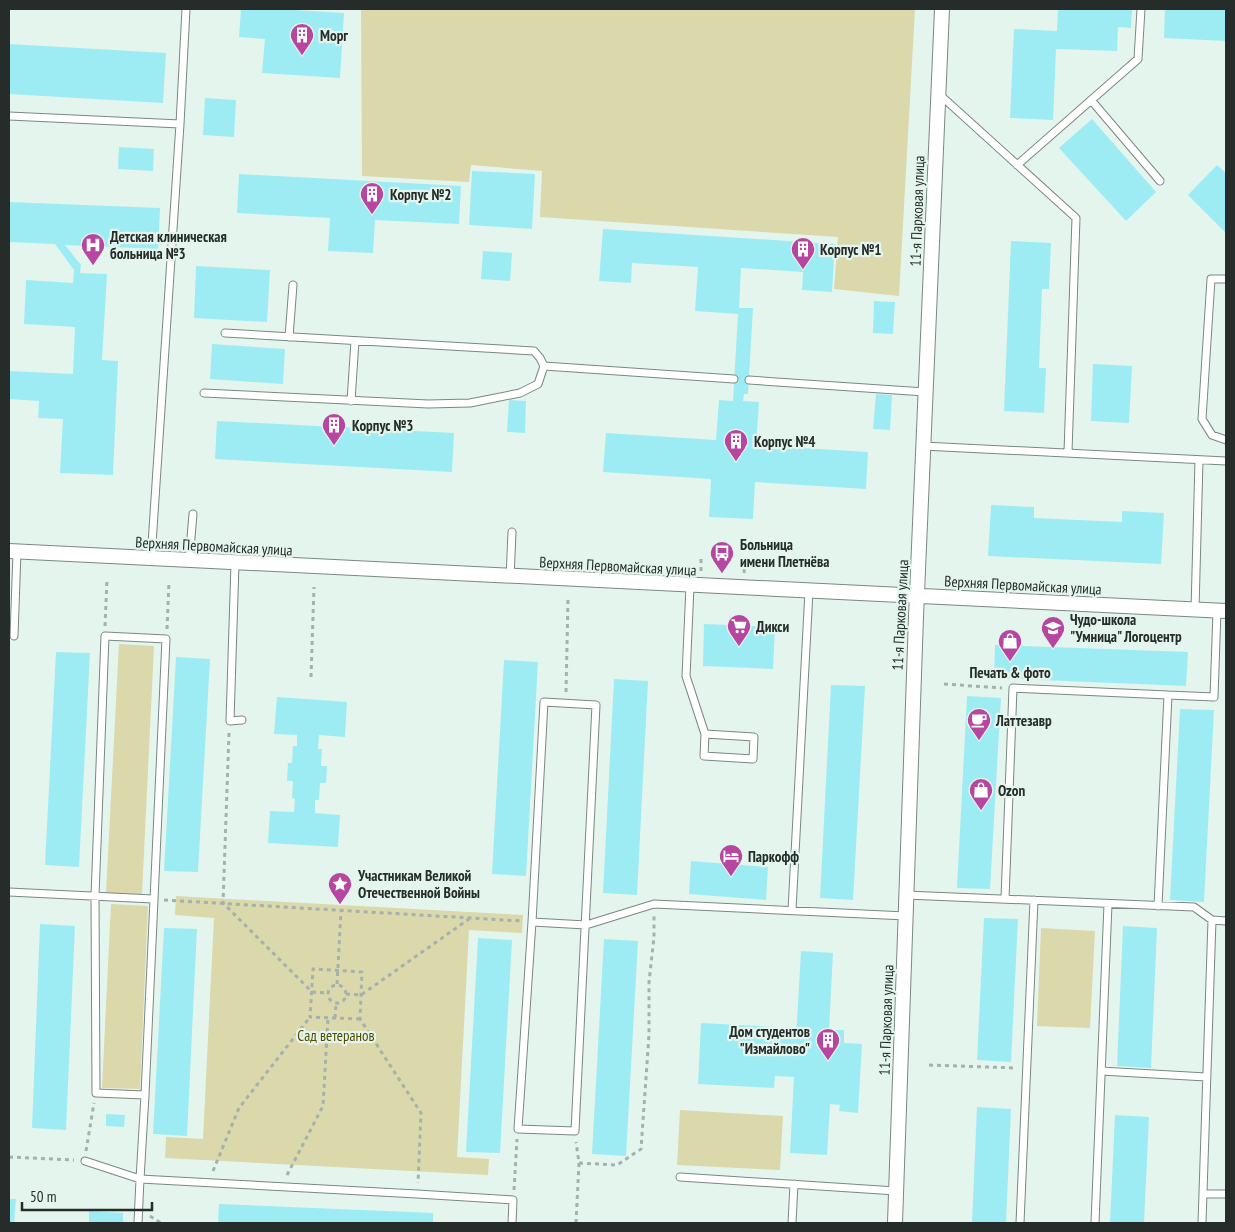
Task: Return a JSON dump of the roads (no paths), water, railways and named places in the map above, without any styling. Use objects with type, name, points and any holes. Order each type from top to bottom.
[{"type":"street","name":"11-я Парковая улица","points":[[895,1223],[917,596],[942,9]]},
{"type":"street","name":"Верхняя Первомайская улица","points":[[13,552],[510,578],[1222,611]]},
{"type":"lane","points":[[151,559],[186,9]]},
{"type":"lane","points":[[1017,165],[1138,59],[1141,9]]},
{"type":"lane","points":[[938,93],[1076,218],[1068,452]]},
{"type":"lane","points":[[1091,100],[1160,181]]},
{"type":"lane","points":[[9,116],[180,124]]},
{"type":"lane","points":[[1226,279],[1211,279],[1202,419],[1212,436],[1226,440]]},
{"type":"lane","points":[[289,337],[293,284]]},
{"type":"lane","points":[[204,393],[428,404],[478,402],[520,394],[538,384],[544,366],[534,351],[225,333]]},
{"type":"lane","points":[[351,400],[355,341]]},
{"type":"lane","points":[[544,366],[734,379]]},
{"type":"lane","points":[[749,380],[925,392]]},
{"type":"lane","points":[[923,446],[1226,461]]},
{"type":"lane","points":[[1196,610],[1199,460]]},
{"type":"lane","points":[[189,561],[193,514]]},
{"type":"lane","points":[[510,578],[512,532]]},
{"type":"lane","points":[[13,552],[14,636]]},
{"type":"lane","points":[[235,563],[230,721],[242,720]]},
{"type":"lane","points":[[690,586],[686,676],[705,734],[704,756],[753,759],[754,737],[705,734]]},
{"type":"lane","points":[[792,910],[809,591]]},
{"type":"lane","points":[[1005,898],[1013,688],[1214,697],[1222,611]]},
{"type":"lane","points":[[138,1223],[145,1095],[166,640],[105,636],[95,896],[96,1093],[145,1095]]},
{"type":"lane","points":[[1158,906],[1168,695]]},
{"type":"lane","points":[[544,702],[596,705],[575,1131],[518,1129],[532,922],[544,702]]},
{"type":"lane","points":[[9,892],[153,899]]},
{"type":"lane","points":[[906,895],[1194,907],[1212,920],[1226,921]]},
{"type":"lane","points":[[1020,1223],[1034,900]]},
{"type":"lane","points":[[532,922],[586,925],[654,904],[906,916]]},
{"type":"lane","points":[[1095,1223],[1108,904]]},
{"type":"lane","points":[[1202,1223],[1212,920]]},
{"type":"lane","points":[[1101,1071],[1206,1077]]},
{"type":"lane","points":[[85,1161],[140,1179],[514,1200],[512,1223]]},
{"type":"lane","points":[[680,1176],[896,1191]]},
{"type":"lane","points":[[792,1223],[794,1184]]},
{"type":"lane","points":[[1203,1194],[1226,1194]]},
{"type":"place","name":"Морг","points":[[302,56]]},
{"type":"place","name":"Корпус №2","points":[[372,215]]},
{"type":"place","name":"Детская клиническая больница №3","points":[[93,266]]},
{"type":"place","name":"Корпус №1","points":[[803,270]]},
{"type":"place","name":"Корпус №3","points":[[334,446]]},
{"type":"place","name":"Корпус №4","points":[[736,462]]},
{"type":"place","name":"Больница имени Плетнёва","points":[[722,574]]},
{"type":"place","name":"Дикси","points":[[739,647]]},
{"type":"place","name":"Чудо-школа \"Умница\" Логоцентр","points":[[1053,649]]},
{"type":"place","name":"Печать & фото","points":[[1010,662]]},
{"type":"place","name":"Латтезавр","points":[[979,741]]},
{"type":"place","name":"Ozon","points":[[981,811]]},
{"type":"place","name":"Паркофф","points":[[731,877]]},
{"type":"place","name":"Участникам Великой Отечественной Войны","points":[[340,905]]},
{"type":"place","name":"Дом студентов \"Измайлово\"","points":[[828,1061]]},
{"type":"park label","name":"Сад ветеранов","points":[[336,1035]]}]
